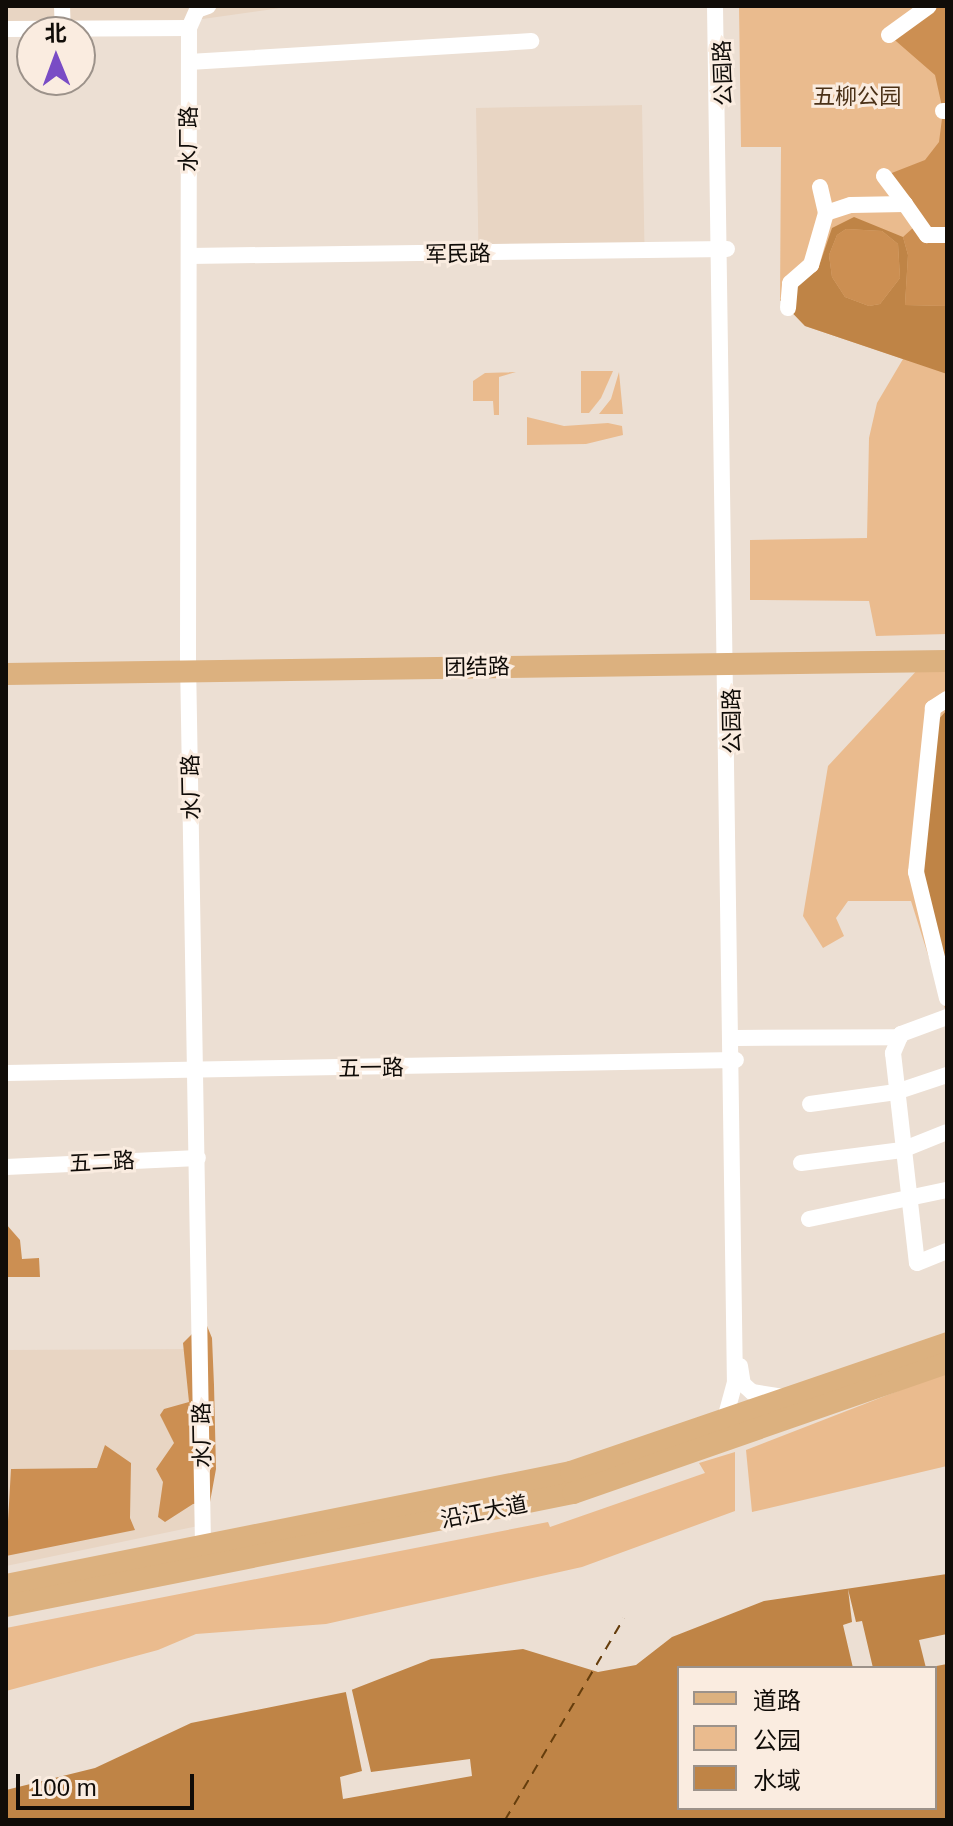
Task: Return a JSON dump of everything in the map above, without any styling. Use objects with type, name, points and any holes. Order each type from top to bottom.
[{"type":"main road","name":"团结路","points":[[6,674],[188,666],[727,658],[947,650]]},
{"type":"main road","name":"团结路","points":[[727,658],[947,661]]},
{"type":"main road","name":"团结路","points":[[6,661],[188,666]]},
{"type":"main road","name":"沿江大道","points":[[6,1585],[571,1472],[947,1343]]},
{"type":"main road","name":"沿江大道","points":[[6,1606],[573,1493],[947,1363]]},
{"type":"street","points":[[96,29],[189,28],[197,10],[208,6]]},
{"type":"street","name":"公园路","points":[[718,6],[740,1373],[752,1392],[792,1396]]},
{"type":"street","points":[[889,35],[929,6]]},
{"type":"street","name":"水厂路","points":[[189,28],[188,666],[203,1546]]},
{"type":"street","points":[[189,62],[531,41]]},
{"type":"street","points":[[884,176],[927,235],[947,235]]},
{"type":"street","points":[[788,308],[790,283],[811,265],[826,213],[820,187]]},
{"type":"street","points":[[826,213],[851,205],[905,204]]},
{"type":"street","name":"军民路","points":[[189,256],[724,249]]},
{"type":"street","points":[[705,1447],[727,1419],[735,1382],[727,658]]},
{"type":"street","points":[[947,699],[933,708],[916,872],[947,998]]},
{"type":"street","points":[[736,1038],[900,1037],[947,1017]]},
{"type":"street","points":[[900,1037],[893,1053],[907,1202],[917,1263],[947,1251]]},
{"type":"street","name":"五一路","points":[[6,1073],[733,1060]]},
{"type":"street","points":[[810,1104],[896,1092],[947,1075]]},
{"type":"street","points":[[801,1163],[902,1150],[947,1132]]},
{"type":"street","name":"五二路","points":[[6,1167],[198,1158]]},
{"type":"street","points":[[809,1219],[907,1202],[947,1190]]},
{"type":"shaded area","points":[[6,6],[295,6],[181,22],[96,22],[96,16],[16,16],[16,22],[6,22]]},
{"type":"shaded area","points":[[929,6],[947,6],[947,306],[905,305],[908,255],[903,237],[915,226],[884,176],[925,160],[939,142],[943,111],[935,75],[889,35]]},
{"type":"shaded area","points":[[642,105],[644,246],[478,249],[476,108]]},
{"type":"shaded area","points":[[846,229],[882,231],[898,244],[900,278],[880,304],[869,306],[845,297],[832,277],[829,255],[837,235]]},
{"type":"shaded area","points":[[6,1224],[20,1240],[22,1259],[39,1258],[40,1277],[6,1277]]},
{"type":"shaded area","points":[[205,1321],[212,1338],[214,1385],[216,1469],[210,1502],[193,1504],[165,1522],[158,1517],[163,1482],[156,1469],[174,1443],[160,1415],[164,1409],[189,1402],[183,1343]]},
{"type":"shaded area","points":[[197,1349],[198,1526],[6,1566],[6,1350]]},
{"type":"shaded area","points":[[105,1445],[131,1463],[130,1518],[135,1530],[6,1556],[11,1469],[97,1468]]},
{"type":"green space","name":"五柳公园","points":[[739,6],[947,6],[947,634],[876,636],[869,601],[750,600],[750,540],[867,538],[869,438],[877,403],[903,359],[805,326],[780,300],[781,147],[741,147]]},
{"type":"green space","points":[[581,371],[613,371],[601,398],[589,413],[581,413]]},
{"type":"green space","points":[[516,372],[499,377],[499,415],[494,415],[493,401],[473,401],[473,381],[485,373]]},
{"type":"green space","points":[[619,372],[623,414],[599,414],[611,399]]},
{"type":"green space","points":[[527,417],[564,426],[608,423],[622,426],[623,435],[586,444],[527,445]]},
{"type":"green space","points":[[921,666],[947,666],[947,1015],[911,901],[848,901],[836,918],[844,936],[823,948],[803,916],[828,766]]},
{"type":"green space","points":[[947,1372],[947,1466],[752,1512],[746,1450]]},
{"type":"green space","points":[[735,1452],[735,1511],[582,1567],[326,1624],[196,1634],[158,1650],[6,1691],[6,1628],[548,1522],[550,1527],[705,1473],[699,1463]]},
{"type":"water","points":[[854,217],[903,237],[908,255],[905,305],[947,306],[947,374],[805,326],[780,300],[818,269],[832,228]],"holes":[[[846,229],[882,231],[898,244],[900,278],[880,304],[869,306],[845,297],[832,277],[829,255],[837,235]]]},
{"type":"water","points":[[947,710],[947,980],[921,867],[936,722]]},
{"type":"water","points":[[947,1574],[947,1820],[6,1820],[6,1790],[95,1768],[191,1723],[346,1692],[431,1659],[523,1649],[598,1672],[636,1665],[672,1637],[764,1601]]},
{"type":"pier","points":[[848,1589],[856,1622],[862,1621],[873,1666],[853,1666],[843,1625],[852,1622]]},
{"type":"pier","points":[[947,1634],[947,1664],[926,1666],[919,1640]]},
{"type":"pier","points":[[351,1686],[371,1772],[470,1759],[472,1776],[343,1799],[340,1777],[362,1771],[345,1688]]},
{"type":"ferry route","points":[[505,1820],[624,1618]]}]
